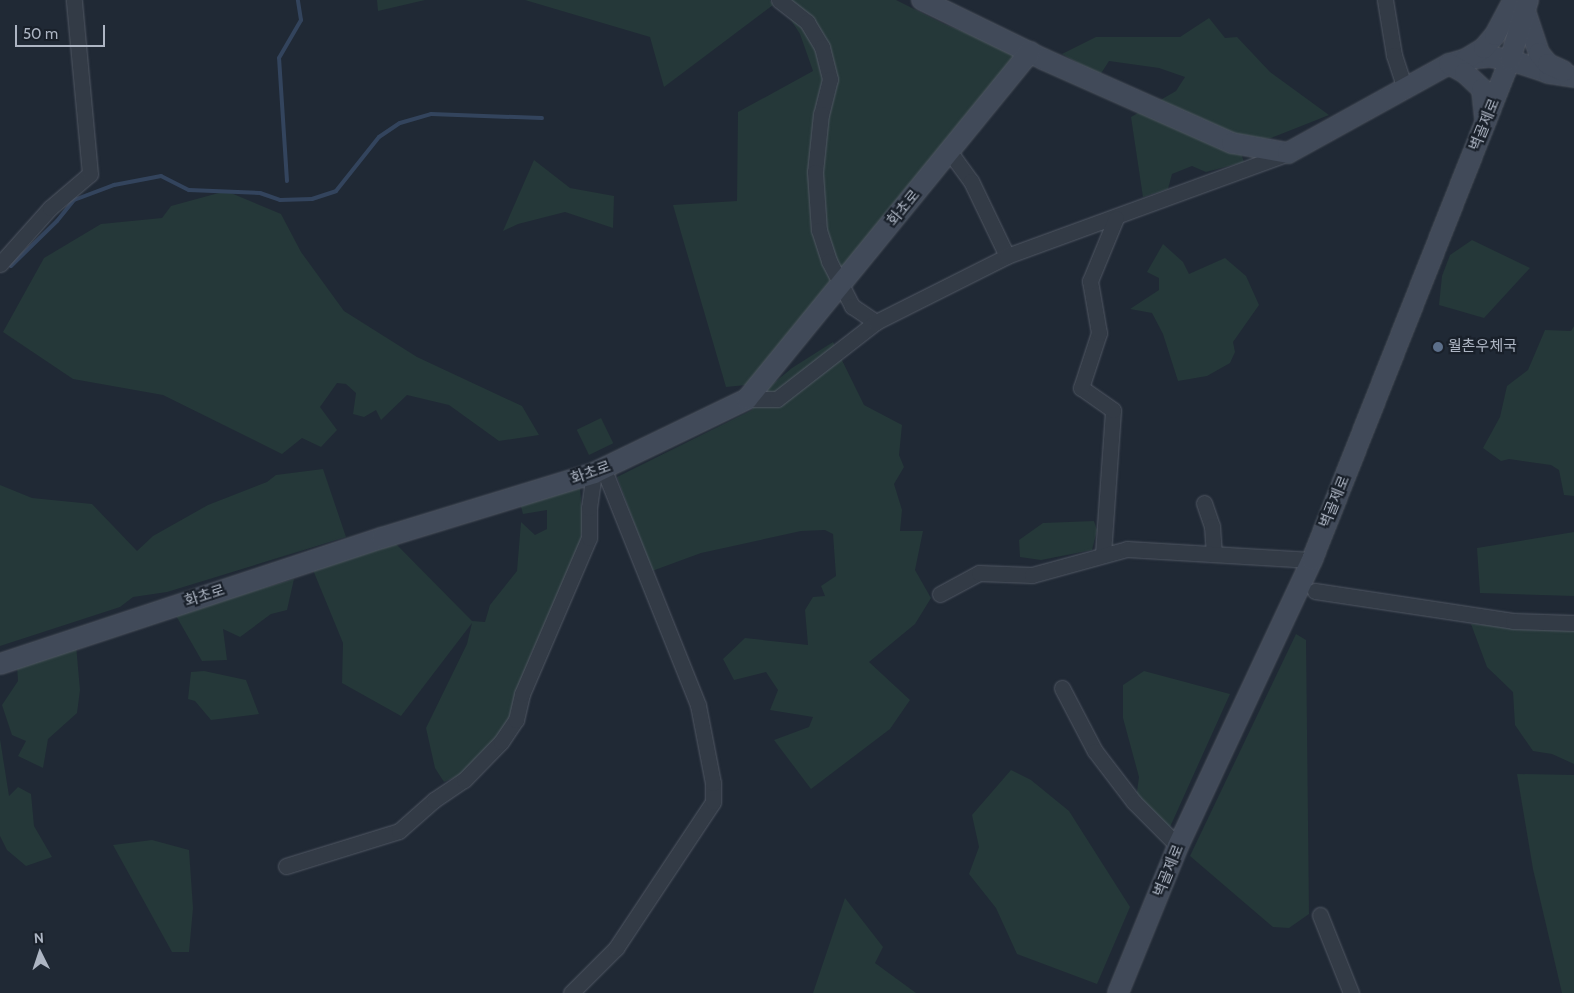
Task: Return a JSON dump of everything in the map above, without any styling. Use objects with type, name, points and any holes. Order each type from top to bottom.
[{"type":"street","points":[[0,264],[9,250],[50,208],[90,174],[74,0]]},
{"type":"street","points":[[779,0],[807,22],[822,48],[830,79],[821,114],[815,172],[818,230],[852,306],[876,322]]},
{"type":"street","points":[[922,0],[1030,52],[1232,143],[1288,153]]},
{"type":"street","points":[[1385,0],[1394,55],[1405,88]]},
{"type":"street","points":[[747,399],[777,399],[876,322],[1007,256],[1116,218],[1288,153],[1405,88],[1484,48],[1502,19],[1519,3],[1539,53],[1548,64],[1574,76]]},
{"type":"street","name":"벽골제로","points":[[1118,993],[1178,846],[1312,560],[1510,60],[1519,3]]},
{"type":"street","name":"화초로","points":[[0,664],[372,541],[599,471],[747,399],[1030,52]]},
{"type":"street","points":[[1457,62],[1492,57],[1510,60],[1549,73],[1574,76]]},
{"type":"street","points":[[1457,62],[1482,88],[1485,125]]},
{"type":"street","points":[[949,152],[971,181],[1007,256]]},
{"type":"street","points":[[1103,554],[1113,410],[1081,388],[1099,333],[1090,281],[1116,218]]},
{"type":"street","points":[[286,866],[399,831],[434,800],[464,780],[501,742],[516,720],[522,694],[589,538],[589,508],[599,471]]},
{"type":"street","points":[[572,993],[616,948],[713,802],[714,783],[698,705],[599,471]]},
{"type":"street","points":[[1204,503],[1212,526],[1214,554]]},
{"type":"street","points":[[940,594],[979,573],[1032,575],[1103,554],[1127,549],[1312,560]]},
{"type":"street","points":[[1316,591],[1486,618],[1574,623]]},
{"type":"street","points":[[1062,688],[1095,751],[1134,802],[1178,846]]},
{"type":"street","points":[[1320,915],[1351,993]]},
{"type":"shaded area","points":[[377,0],[425,0],[378,11]]},
{"type":"shaded area","points":[[525,0],[770,0],[773,5],[664,87],[650,37]]},
{"type":"shaded area","points":[[778,0],[896,0],[944,24],[1022,55],[746,385],[726,387],[673,205],[737,201],[738,112],[813,71],[800,34]]},
{"type":"shaded area","points":[[1209,18],[1225,38],[1237,37],[1270,72],[1329,115],[1271,138],[1237,141],[1244,162],[1206,172],[1192,166],[1172,174],[1168,189],[1143,197],[1131,117],[1176,91],[1185,77],[1159,68],[1109,61],[1100,75],[1062,54],[1096,37],[1180,37]]},
{"type":"shaded area","points":[[534,160],[570,188],[614,196],[613,228],[565,212],[518,224],[503,231]]},
{"type":"shaded area","points":[[226,191],[281,214],[301,252],[344,311],[417,357],[522,406],[539,435],[499,441],[449,405],[407,395],[381,420],[376,410],[364,417],[353,414],[356,393],[346,384],[337,383],[320,407],[337,430],[321,447],[302,438],[282,454],[163,395],[73,379],[3,332],[44,258],[101,224],[162,218],[171,206]]},
{"type":"shaded area","points":[[1472,240],[1530,268],[1484,318],[1439,305],[1442,276],[1450,255]]},
{"type":"shaded area","points":[[1163,244],[1183,262],[1189,274],[1225,258],[1246,276],[1259,305],[1233,342],[1235,352],[1230,363],[1207,376],[1178,381],[1163,334],[1152,313],[1130,309],[1159,290],[1159,278],[1147,272]]},
{"type":"shaded area","points":[[1574,326],[1574,496],[1564,495],[1559,470],[1551,465],[1509,459],[1501,461],[1483,448],[1500,417],[1507,386],[1528,370],[1545,330],[1571,331]]},
{"type":"shaded area","points":[[833,342],[864,405],[902,425],[899,455],[904,467],[894,484],[902,510],[900,531],[923,531],[915,570],[931,598],[915,624],[869,662],[910,700],[890,729],[811,789],[774,740],[809,727],[813,717],[770,710],[778,690],[766,672],[734,680],[723,659],[745,638],[808,645],[805,610],[813,597],[825,596],[821,586],[836,576],[833,534],[825,530],[801,531],[701,553],[652,571],[617,477],[752,410],[769,387],[792,368]]},
{"type":"shaded area","points":[[601,418],[613,443],[589,455],[577,430]]},
{"type":"shaded area","points":[[323,469],[346,537],[167,592],[133,597],[120,607],[0,646],[0,485],[32,498],[92,504],[137,551],[153,536],[208,505],[267,482],[276,475]]},
{"type":"shaded area","points":[[580,487],[583,526],[578,554],[540,641],[532,651],[513,712],[503,731],[460,775],[444,782],[435,768],[426,728],[467,644],[472,623],[401,716],[342,683],[343,643],[313,570],[396,544],[472,621],[485,622],[490,605],[517,571],[521,522],[535,535],[547,529],[547,510],[523,514],[520,503]]},
{"type":"shaded area","points":[[1094,521],[1097,530],[1092,550],[1041,560],[1020,557],[1019,540],[1043,523]]},
{"type":"shaded area","points":[[1574,532],[1574,596],[1480,593],[1477,548]]},
{"type":"shaded area","points":[[294,579],[287,610],[271,614],[240,637],[223,629],[227,660],[202,661],[175,614]]},
{"type":"shaded area","points":[[1471,624],[1574,631],[1574,764],[1552,754],[1533,751],[1515,725],[1513,692],[1487,667]]},
{"type":"shaded area","points":[[1296,634],[1306,640],[1309,914],[1289,928],[1273,927],[1190,856]]},
{"type":"shaded area","points":[[76,645],[80,690],[77,713],[48,739],[43,768],[18,756],[26,741],[12,735],[2,705],[18,681],[17,666]]},
{"type":"shaded area","points":[[204,671],[246,680],[259,714],[211,720],[195,701],[188,699],[191,672]]},
{"type":"shaded area","points":[[1144,671],[1230,694],[1170,827],[1136,798],[1139,777],[1123,718],[1123,685]]},
{"type":"shaded area","points":[[0,739],[9,796],[18,787],[31,794],[34,826],[52,857],[26,866],[7,850],[0,836]]},
{"type":"shaded area","points":[[1011,770],[1031,780],[1069,811],[1130,907],[1097,984],[1017,954],[996,908],[969,874],[979,847],[972,815]]},
{"type":"shaded area","points":[[1517,774],[1574,775],[1574,993],[1562,993],[1533,869]]},
{"type":"shaded area","points":[[152,840],[189,850],[193,908],[189,952],[172,952],[113,845]]},
{"type":"shaded area","points":[[845,898],[883,947],[875,963],[916,993],[813,993]]},
{"type":"waterway","points":[[287,181],[279,58],[301,20],[298,0]]},
{"type":"waterway","points":[[11,266],[57,221],[74,200],[114,185],[161,176],[189,190],[260,193],[280,200],[312,199],[336,191],[379,137],[400,123],[431,114],[542,118]]},
{"type":"place","name":"월촌우체국","points":[[1438,347]]}]
